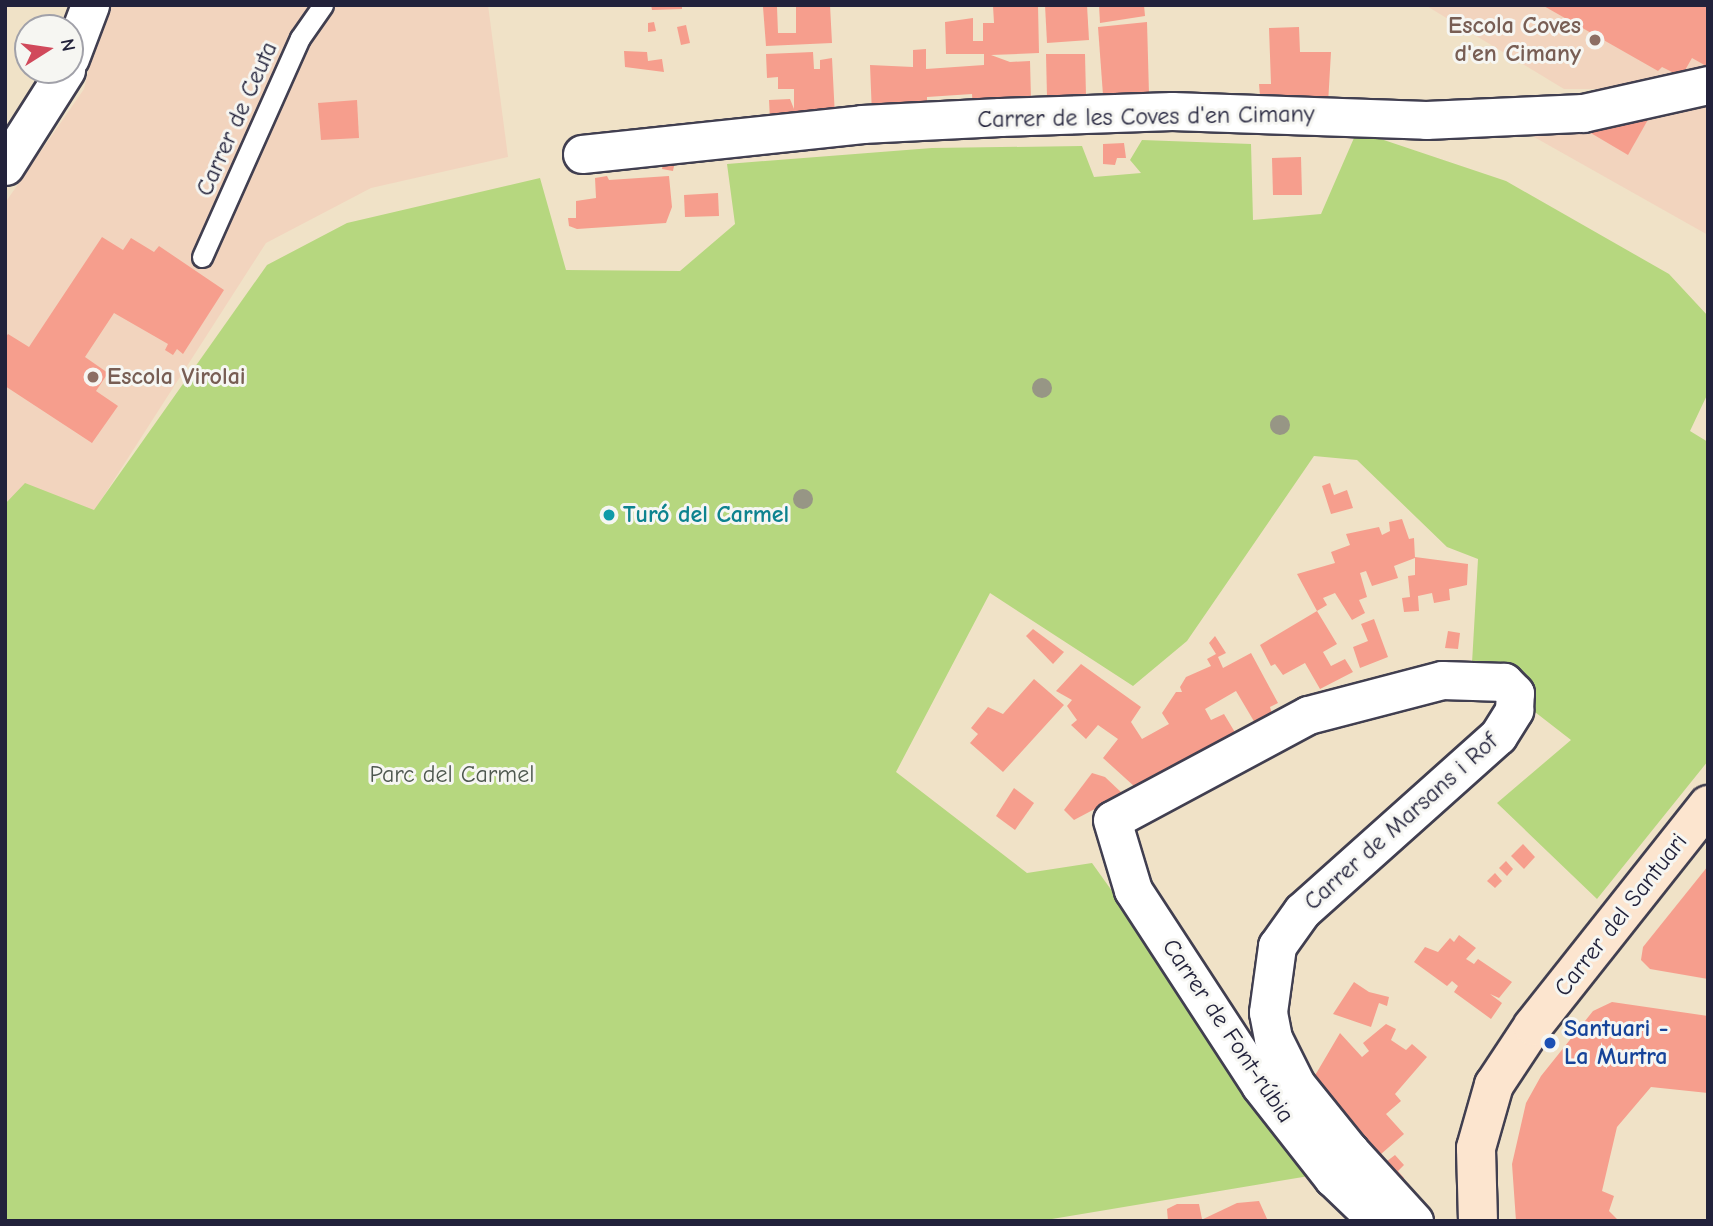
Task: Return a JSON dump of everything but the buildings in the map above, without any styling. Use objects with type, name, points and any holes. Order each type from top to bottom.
[{"type":"street","points":[[5,166],[57,84]]},
{"type":"street","name":"Carrer de les Coves d'en Cimany","points":[[582,154],[862,124],[1000,117],[1172,111],[1426,120],[1583,113],[1708,85]]},
{"type":"street","name":"Carrer de Marsans i Rof","points":[[1112,820],[1308,715],[1442,680],[1486,679],[1504,682],[1516,694],[1514,710],[1498,736],[1302,911],[1277,946],[1268,1013],[1273,1038],[1342,1164],[1414,1221]]},
{"type":"street","name":"Carrer del Santuari","points":[[1478,1221],[1476,1148],[1494,1085],[1533,1026],[1708,805]]},
{"type":"street","name":"Carrer de Font-rúbia","points":[[1112,820],[1133,890],[1260,1085],[1342,1164],[1378,1221]]},
{"type":"lane","name":"Carrer de Ceuta","points":[[202,257],[300,38],[323,5]]},
{"type":"shaded area","name":"Escola Virolai","points":[[104,5],[488,5],[508,157],[371,188],[266,243],[94,511],[5,581],[5,203],[84,89]]},
{"type":"shaded area","name":"Escola Coves d'en Cimany","points":[[1425,5],[1708,5],[1708,76],[1658,89],[1564,89]]},
{"type":"shaded area","name":"Escola Coves d'en Cimany","points":[[1708,92],[1708,235],[1527,133]]},
{"type":"green space","name":"Parc del Carmel","points":[[1357,131],[1506,181],[1669,274],[1708,316],[1708,393],[1690,431],[1708,442],[1708,761],[1597,899],[1497,803],[1571,740],[1472,663],[1478,559],[1447,547],[1357,460],[1314,456],[1187,641],[1133,686],[990,593],[896,772],[1027,873],[1092,863],[1315,1175],[1040,1221],[5,1221],[5,504],[25,483],[94,510],[267,265],[347,223],[540,178],[566,270],[680,271],[735,224],[727,164],[932,148],[1082,146],[1094,177],[1141,173],[1130,160],[1142,140],[1251,144],[1253,220],[1321,214]]},
{"type":"place","name":"Escola Coves d'en Cimany","points":[[1595,40]]},
{"type":"place","name":"Escola Virolai","points":[[93,377]]},
{"type":"place","name":"Turó del Carmel","points":[[609,515]]},
{"type":"place","name":"Santuari - La Murtra","points":[[1550,1043]]}]
